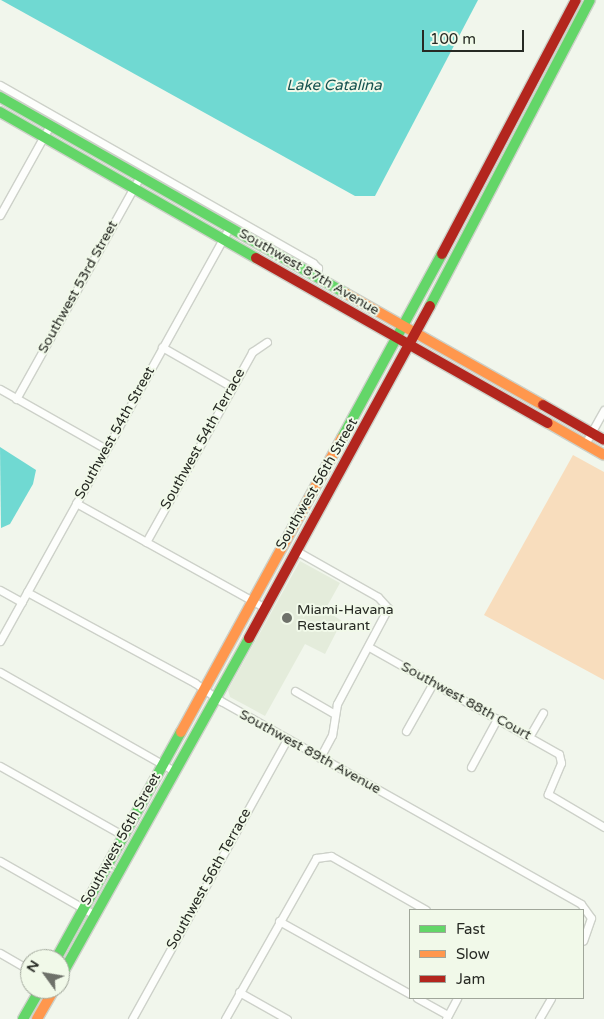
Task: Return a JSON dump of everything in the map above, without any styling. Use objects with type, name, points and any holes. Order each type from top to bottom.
[{"type":"main road","name":"Southwest 56th Street","points":[[61,949],[402,327],[576,0]]},
{"type":"main road","name":"Southwest 56th Street","points":[[70,960],[295,550],[410,346],[527,117],[590,0]]},
{"type":"main road","name":"Southwest 87th Avenue","points":[[0,97],[604,440]]},
{"type":"main road","name":"Southwest 87th Avenue","points":[[0,112],[604,455]]},
{"type":"main road","points":[[516,112],[527,117]]},
{"type":"main road","points":[[297,281],[311,281],[316,278]]},
{"type":"main road","points":[[23,1019],[34,999]]},
{"type":"main road","points":[[37,1019],[48,999]]},
{"type":"street","name":"Southwest 87th Avenue","points":[[0,85],[313,262],[318,268],[316,278]]},
{"type":"street","points":[[0,215],[50,125]]},
{"type":"street","name":"Southwest 53rd Street","points":[[16,399],[140,176]]},
{"type":"street","name":"Southwest 54th Street","points":[[0,641],[230,226]]},
{"type":"street","name":"Southwest 54th Terrace","points":[[146,542],[252,352],[267,342]]},
{"type":"street","points":[[162,347],[232,387]]},
{"type":"street","points":[[0,389],[106,449]]},
{"type":"street","points":[[585,444],[604,410]]},
{"type":"street","points":[[76,503],[264,607]]},
{"type":"street","points":[[295,550],[381,599],[388,608],[333,713],[332,735],[320,758]]},
{"type":"street","points":[[0,590],[22,602]]},
{"type":"street","name":"Southwest 89th Avenue","points":[[27,592],[204,689],[215,698],[320,758],[578,902],[591,915],[584,937]]},
{"type":"street","name":"Southwest 88th Court","points":[[369,647],[529,737],[561,758],[548,792],[554,800],[604,827]]},
{"type":"street","points":[[0,672],[174,771]]},
{"type":"street","points":[[406,731],[433,683]]},
{"type":"street","points":[[295,691],[333,713]]},
{"type":"street","points":[[529,737],[543,713]]},
{"type":"street","points":[[471,767],[497,719]]},
{"type":"street","name":"Southwest 56th Terrace","points":[[132,1019],[287,739]]},
{"type":"street","points":[[0,766],[124,836]]},
{"type":"street","points":[[225,1019],[310,864],[319,857],[333,858],[424,909]]},
{"type":"street","points":[[0,861],[95,914]]},
{"type":"street","points":[[279,921],[409,993]]},
{"type":"street","points":[[0,953],[20,964]]},
{"type":"street","points":[[239,992],[287,1019]]},
{"type":"street","points":[[419,999],[447,1017],[457,999]]},
{"type":"street","points":[[539,1019],[550,999]]},
{"type":"shaded area","points":[[573,455],[604,472],[604,680],[484,615]]},
{"type":"shaded area","points":[[300,561],[340,583],[325,610],[342,621],[325,654],[305,644],[265,716],[230,697],[228,690]]},
{"type":"water","name":"Lake Catalina","points":[[1,0],[478,0],[375,196],[355,196]]},
{"type":"water","points":[[0,447],[36,470],[33,484],[10,524],[1,528]]},
{"type":"traffic: fast","points":[[430,306],[590,0]]},
{"type":"traffic: fast","points":[[0,97],[345,293]]},
{"type":"traffic: fast","points":[[0,112],[256,258]]},
{"type":"traffic: fast","points":[[342,438],[442,254]]},
{"type":"traffic: fast","points":[[70,960],[249,638]]},
{"type":"traffic: fast","points":[[62,949],[181,732]]},
{"type":"traffic: fast","points":[[23,1019],[34,999]]},
{"type":"traffic: slow","points":[[345,293],[543,405]]},
{"type":"traffic: slow","points":[[548,423],[604,455]]},
{"type":"traffic: slow","points":[[181,732],[342,438]]},
{"type":"traffic: slow","points":[[37,1019],[48,999]]},
{"type":"traffic: jam","points":[[442,254],[576,0]]},
{"type":"traffic: jam","points":[[256,258],[548,423]]},
{"type":"traffic: jam","points":[[249,638],[430,306]]},
{"type":"traffic: jam","points":[[543,405],[604,440]]},
{"type":"place","name":"Miami-Havana Restaurant","points":[[287,618]]}]
